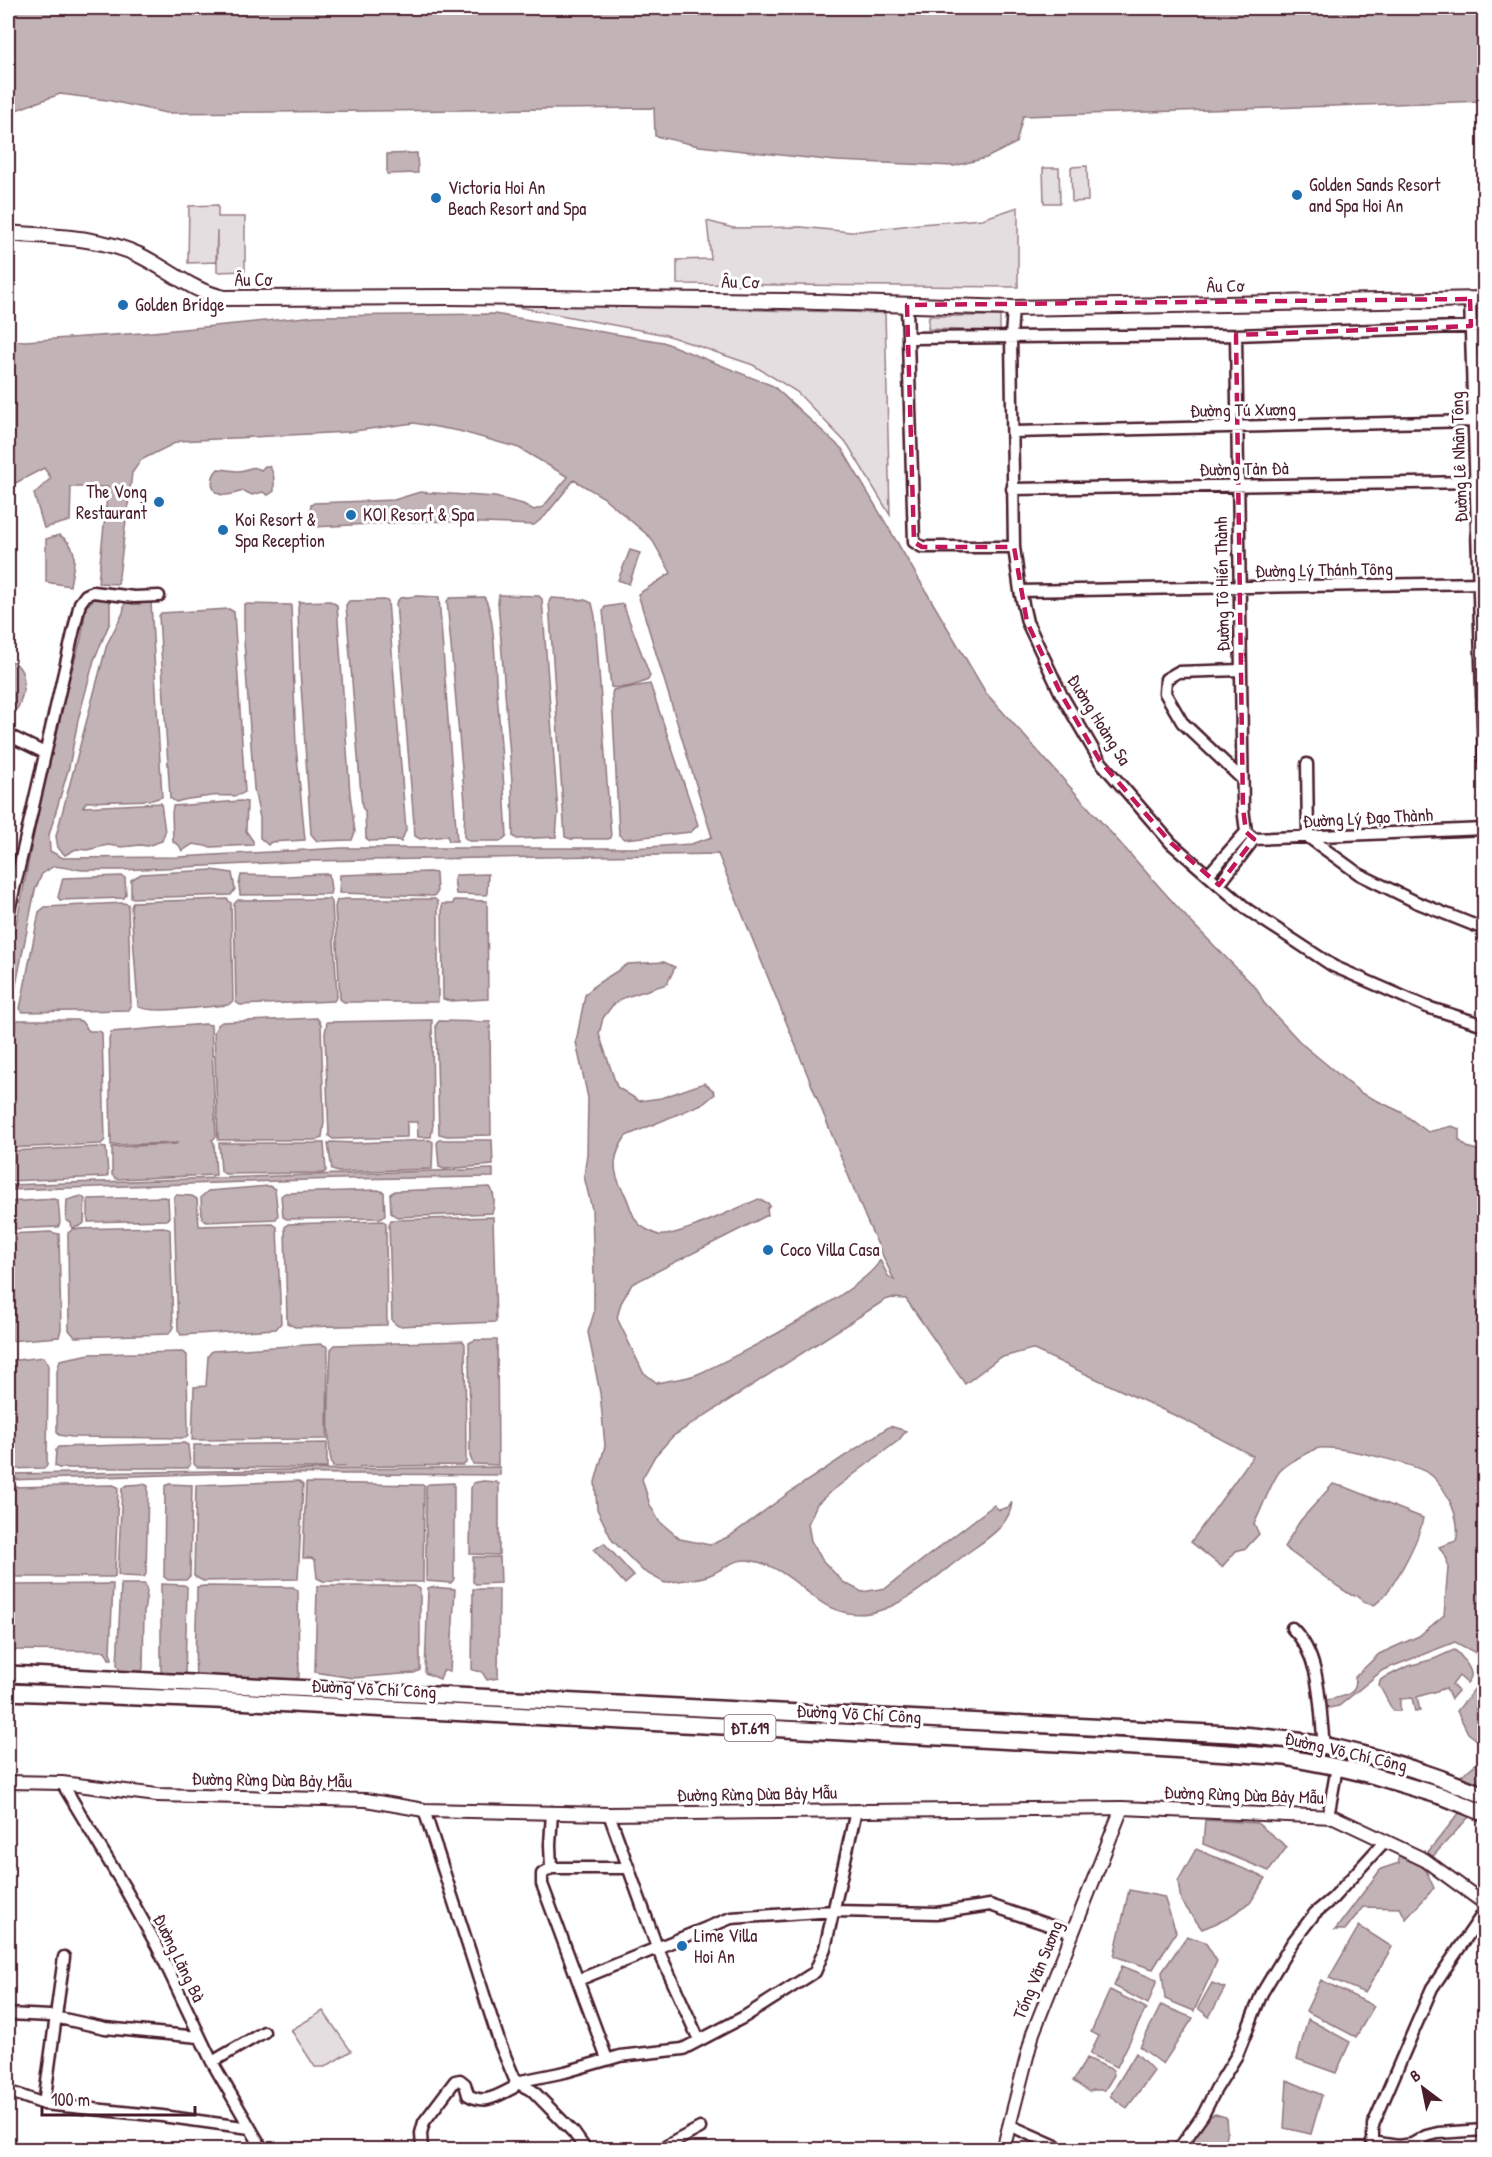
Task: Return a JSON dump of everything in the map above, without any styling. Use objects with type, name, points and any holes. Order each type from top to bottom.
[{"type":"main road","name":"Âu Cơ","points":[[8,233],[106,244],[137,254],[208,295],[225,298],[451,297],[785,301],[1012,308],[1485,299]]},
{"type":"main road","name":"Đường Võ Chí Công","points":[[8,1674],[1231,1734],[1324,1745],[1435,1776],[1485,1795]]},
{"type":"main road","name":"Đường Võ Chí Công","points":[[8,1692],[215,1700],[1174,1749],[1285,1757],[1375,1776],[1444,1797],[1485,1813]]},
{"type":"main road","points":[[552,1718],[553,1702]]},
{"type":"street","name":"Đường Lê Nhân Tông","points":[[1470,299],[1482,583],[1485,759]]},
{"type":"street","points":[[907,305],[914,542],[922,547],[1014,547]]},
{"type":"street","name":"Đường Hoàng Sa","points":[[1012,308],[1012,489],[1014,547],[1020,591],[1027,622],[1061,694],[1100,761],[1171,843],[1248,910],[1333,966],[1427,1007],[1485,1025]]},
{"type":"street","points":[[909,338],[1236,335],[1485,326]]},
{"type":"street","name":"Đường Tô Hiến Thành","points":[[1236,335],[1242,779],[1250,836]]},
{"type":"street","name":"Đường Tú Xương","points":[[1013,432],[1474,421]]},
{"type":"street","name":"Đường Tản Đà","points":[[1012,489],[1476,482]]},
{"type":"street","name":"Đường Lý Thánh Tông","points":[[1020,591],[1482,583]]},
{"type":"street","points":[[8,915],[80,603],[86,595],[93,592],[134,597],[159,596]]},
{"type":"street","points":[[1240,670],[1178,672],[1166,679],[1165,693],[1182,722],[1242,779]]},
{"type":"street","points":[[8,735],[45,753]]},
{"type":"street","points":[[1307,764],[1308,837],[1359,874],[1416,902],[1485,929]]},
{"type":"street","name":"Đường Lý Đạo Thành","points":[[1250,836],[1308,837],[1485,829]]},
{"type":"street","points":[[1208,875],[1250,836]]},
{"type":"street","points":[[1219,885],[1250,836]]},
{"type":"street","points":[[1292,1628],[1300,1635],[1314,1667],[1324,1745]]},
{"type":"street","points":[[1328,1817],[1337,1767]]},
{"type":"street","name":"Đường Rừng Dừa Bảy Mẫu","points":[[8,1782],[62,1783],[157,1795],[366,1800],[424,1810],[609,1814],[1122,1808],[1335,1817],[1425,1860],[1485,1903]]},
{"type":"street","name":"Đường Lăng Bà","points":[[62,1783],[151,1935],[212,2062],[263,2150]]},
{"type":"street","name":"Tống Văn Sương","points":[[1003,2150],[1033,2033],[1122,1808]]},
{"type":"street","points":[[424,1810],[500,2044],[516,2082],[533,2091],[574,2133],[586,2150]]},
{"type":"street","points":[[516,2082],[565,2072],[620,2056],[683,2049],[744,2017],[815,1972],[825,1948],[856,1811]]},
{"type":"street","points":[[550,1868],[552,1812]]},
{"type":"street","points":[[609,1814],[657,1947],[699,2040]]},
{"type":"street","points":[[1178,2150],[1203,2115],[1237,2055],[1262,1993],[1292,1943],[1315,1913],[1333,1898],[1384,1842]]},
{"type":"street","points":[[608,2059],[542,1884],[542,1874],[550,1868],[629,1868]]},
{"type":"street","points":[[578,1980],[730,1918],[834,1911],[937,1913],[990,1905],[1072,1933]]},
{"type":"street","points":[[1485,1912],[1432,1988],[1373,2125],[1372,2146],[1398,2146],[1412,2144],[1426,2136],[1438,2133],[1485,2130]]},
{"type":"street","points":[[44,2104],[64,1957]]},
{"type":"street","points":[[8,2014],[57,2017],[105,2028],[199,2037]]},
{"type":"street","points":[[212,2062],[264,2032]]},
{"type":"street","points":[[422,2150],[421,2133],[424,2122],[455,2081],[460,2080],[465,2084],[468,2095],[477,2100],[489,2099],[513,2088],[516,2082]]},
{"type":"street","points":[[8,2091],[44,2104],[250,2128]]},
{"type":"street","points":[[1009,2125],[1065,2150]]},
{"type":"street","points":[[659,2150],[700,2128]]},
{"type":"highlighted area","points":[[1470,299],[1471,326],[1236,335],[1243,808],[1246,832],[1254,839],[1219,885],[1171,843],[1100,761],[1061,694],[1027,622],[1014,547],[922,547],[914,542],[907,305]]},
{"type":"shaded area","points":[[8,8],[1484,8],[1484,101],[1023,116],[1016,143],[986,158],[954,166],[836,161],[699,146],[655,136],[654,108],[166,113],[107,100],[60,94],[8,113]]},
{"type":"shaded area","points":[[417,153],[418,173],[387,174],[387,154]]},
{"type":"shaded area","points":[[1087,166],[1088,201],[1072,202],[1071,167]]},
{"type":"shaded area","points":[[1043,168],[1059,168],[1060,203],[1044,203]]},
{"type":"shaded area","points":[[218,205],[218,217],[245,217],[245,271],[217,272],[217,231],[216,262],[188,263],[189,206]]},
{"type":"shaded area","points":[[1018,207],[1018,287],[677,284],[677,260],[711,259],[707,221],[733,228],[801,227],[851,232],[982,219]]},
{"type":"shaded area","points":[[502,304],[885,313],[890,515],[848,445],[797,392],[753,365],[666,335]]},
{"type":"shaded area","points":[[494,314],[663,342],[773,386],[842,449],[986,693],[1189,920],[1257,989],[1264,1003],[1302,1044],[1361,1093],[1401,1112],[1428,1132],[1452,1126],[1459,1129],[1459,1140],[1467,1147],[1484,1152],[1484,1661],[1474,1652],[1455,1642],[1383,1670],[1339,1706],[1329,1708],[1325,1704],[1326,1700],[1350,1693],[1355,1686],[1355,1677],[1379,1654],[1419,1636],[1444,1615],[1448,1568],[1447,1559],[1439,1547],[1456,1541],[1457,1524],[1448,1496],[1431,1475],[1395,1461],[1360,1453],[1330,1448],[1311,1451],[1280,1471],[1254,1524],[1259,1534],[1246,1548],[1236,1551],[1222,1567],[1191,1542],[1253,1456],[1187,1421],[1032,1349],[999,1358],[965,1384],[906,1299],[885,1300],[673,1436],[655,1456],[642,1479],[650,1505],[659,1521],[680,1539],[710,1545],[730,1536],[793,1490],[890,1426],[906,1431],[899,1440],[817,1504],[808,1524],[811,1541],[823,1561],[843,1582],[862,1592],[886,1588],[994,1505],[999,1510],[1009,1507],[1012,1502],[1006,1519],[993,1534],[929,1583],[893,1606],[873,1612],[854,1614],[834,1609],[775,1569],[747,1560],[733,1563],[705,1577],[665,1583],[643,1571],[612,1540],[597,1509],[595,1482],[605,1446],[600,1393],[588,1332],[594,1313],[594,1279],[592,1209],[584,1176],[587,1154],[588,1098],[576,1042],[585,995],[595,985],[628,964],[664,962],[675,967],[667,984],[623,998],[612,1006],[603,1018],[599,1034],[617,1087],[639,1101],[661,1098],[704,1083],[715,1094],[704,1103],[626,1136],[616,1156],[615,1169],[619,1183],[639,1224],[659,1235],[667,1235],[693,1227],[759,1199],[770,1206],[767,1209],[768,1215],[632,1284],[621,1303],[617,1318],[643,1372],[657,1383],[693,1376],[715,1366],[826,1305],[870,1273],[880,1260],[888,1276],[894,1280],[866,1219],[718,854],[310,861],[121,870],[82,870],[54,866],[42,874],[35,890],[8,1025],[8,960],[42,790],[67,686],[81,639],[86,607],[96,597],[110,600],[110,622],[94,660],[78,720],[69,767],[49,835],[50,851],[63,858],[179,857],[342,848],[634,848],[691,844],[712,837],[638,594],[671,573],[651,538],[603,497],[574,480],[545,516],[534,525],[428,521],[314,527],[309,520],[311,505],[314,503],[394,500],[420,492],[495,497],[523,504],[534,510],[543,507],[568,477],[519,448],[459,431],[414,423],[347,432],[179,441],[141,460],[132,473],[118,584],[98,583],[108,487],[71,487],[70,521],[44,528],[34,494],[51,478],[44,468],[8,487],[8,340],[25,341],[142,333],[316,316]]},
{"type":"shaded area","points":[[929,316],[1000,316],[1000,331],[928,329]]},
{"type":"shaded area","points":[[269,466],[274,478],[274,491],[268,495],[263,492],[252,495],[244,491],[224,495],[219,494],[213,488],[213,476],[218,469],[241,471],[255,468],[261,470]]},
{"type":"shaded area","points":[[59,535],[71,545],[73,551],[74,564],[70,586],[46,582],[46,539]]},
{"type":"shaded area","points":[[630,550],[640,553],[629,584],[618,580]]},
{"type":"shaded area","points":[[499,595],[539,596],[542,599],[558,812],[556,837],[517,839],[513,836],[512,782]]},
{"type":"shaded area","points":[[439,597],[457,841],[449,841],[447,836],[420,839],[415,836],[396,603],[400,598]]},
{"type":"shaded area","points":[[484,597],[490,613],[494,648],[507,836],[501,841],[469,841],[464,837],[465,802],[447,601],[450,598]]},
{"type":"shaded area","points":[[551,598],[585,600],[592,603],[595,616],[611,838],[608,839],[565,837],[549,602]]},
{"type":"shaded area","points":[[330,601],[337,605],[350,794],[355,832],[352,840],[317,841],[311,834],[298,609],[299,602]]},
{"type":"shaded area","points":[[349,601],[388,601],[406,830],[401,842],[398,840],[370,841],[366,838],[346,605]]},
{"type":"shaded area","points":[[125,602],[151,602],[162,797],[152,800],[86,802],[83,807],[161,803],[165,832],[162,841],[147,846],[108,845],[87,850],[76,849],[65,855],[58,848],[56,836],[107,644],[123,613]]},
{"type":"shaded area","points":[[244,604],[291,605],[296,746],[305,840],[271,842],[268,845],[260,838],[260,818],[254,789],[244,641]]},
{"type":"shaded area","points":[[623,604],[650,676],[648,680],[635,685],[611,687],[603,611],[605,607]]},
{"type":"shaded area","points":[[229,609],[234,612],[245,792],[237,795],[211,796],[176,802],[170,798],[159,616],[161,613]]},
{"type":"shaded area","points":[[8,659],[19,667],[24,680],[24,688],[20,703],[8,721]]},
{"type":"shaded area","points":[[650,684],[698,825],[691,832],[624,839],[619,835],[612,694],[613,690]]},
{"type":"shaded area","points":[[247,802],[246,831],[253,845],[211,847],[193,844],[182,851],[179,845],[173,842],[173,806]]},
{"type":"shaded area","points":[[212,870],[232,873],[235,889],[231,895],[131,898],[131,880],[141,874]]},
{"type":"shaded area","points":[[436,873],[437,893],[434,896],[339,893],[340,875]]},
{"type":"shaded area","points":[[329,874],[330,894],[240,895],[241,875]]},
{"type":"shaded area","points":[[488,874],[487,895],[456,894],[454,878],[456,875]]},
{"type":"shaded area","points":[[122,876],[125,878],[124,898],[60,900],[58,897],[63,878]]},
{"type":"shaded area","points":[[227,899],[231,903],[233,1001],[228,1005],[181,1009],[154,1010],[138,1006],[131,907],[133,902]]},
{"type":"shaded area","points":[[329,899],[332,902],[337,995],[334,1001],[240,1005],[236,1002],[234,904],[238,900]]},
{"type":"shaded area","points":[[435,899],[438,902],[438,1002],[344,1002],[340,999],[335,907],[337,900]]},
{"type":"shaded area","points":[[454,900],[487,901],[488,999],[450,1001],[443,999],[442,904],[453,904]]},
{"type":"shaded area","points":[[128,904],[131,1006],[129,1010],[23,1012],[20,1009],[39,912],[45,907]]},
{"type":"shaded area","points":[[317,1018],[321,1024],[324,1122],[322,1137],[317,1140],[218,1140],[214,1032],[218,1025],[222,1022]]},
{"type":"shaded area","points":[[17,1020],[75,1020],[81,1021],[89,1031],[102,1033],[105,1140],[101,1144],[8,1148],[8,1052]]},
{"type":"shaded area","points":[[432,1020],[433,1124],[431,1137],[418,1137],[417,1122],[407,1122],[407,1137],[333,1139],[329,1136],[325,1033],[327,1022]]},
{"type":"shaded area","points":[[439,1021],[490,1022],[491,1135],[447,1136],[439,1134],[436,1025]]},
{"type":"shaded area","points":[[211,1025],[216,1137],[212,1140],[216,1175],[117,1179],[112,1175],[112,1147],[177,1143],[111,1145],[109,1040],[111,1032]]},
{"type":"shaded area","points":[[430,1140],[433,1142],[432,1169],[338,1172],[332,1170],[328,1144],[330,1142]]},
{"type":"shaded area","points":[[439,1140],[492,1140],[493,1165],[444,1169],[439,1167],[437,1143]]},
{"type":"shaded area","points":[[219,1143],[324,1143],[326,1171],[323,1173],[225,1174],[221,1171]]},
{"type":"shaded area","points":[[106,1148],[108,1175],[106,1177],[8,1181],[8,1151]]},
{"type":"shaded area","points":[[493,1169],[493,1177],[338,1179],[8,1190],[8,1185]]},
{"type":"shaded area","points":[[269,1186],[275,1189],[278,1215],[276,1219],[206,1222],[202,1218],[201,1197],[208,1191]]},
{"type":"shaded area","points":[[490,1187],[494,1200],[492,1213],[397,1217],[391,1213],[390,1194],[395,1191]]},
{"type":"shaded area","points":[[378,1190],[384,1192],[385,1216],[380,1218],[287,1219],[283,1217],[281,1196],[285,1193]]},
{"type":"shaded area","points":[[176,1195],[192,1196],[197,1199],[199,1226],[273,1224],[277,1227],[281,1323],[276,1329],[181,1335],[178,1330],[174,1198]]},
{"type":"shaded area","points":[[81,1196],[85,1199],[84,1223],[72,1228],[71,1223],[66,1220],[67,1200]]},
{"type":"shaded area","points":[[168,1198],[169,1217],[167,1220],[88,1222],[88,1199]]},
{"type":"shaded area","points":[[58,1200],[60,1223],[58,1227],[8,1229],[8,1202]]},
{"type":"shaded area","points":[[493,1217],[496,1322],[398,1326],[392,1321],[389,1225],[391,1220]]},
{"type":"shaded area","points":[[383,1221],[386,1223],[387,1325],[295,1327],[287,1323],[285,1227],[288,1224]]},
{"type":"shaded area","points":[[164,1227],[170,1230],[173,1327],[169,1334],[75,1337],[69,1330],[68,1233],[73,1229]]},
{"type":"shaded area","points":[[50,1232],[59,1234],[61,1329],[59,1337],[8,1341],[8,1234]]},
{"type":"shaded area","points":[[475,1340],[497,1340],[498,1465],[473,1464],[470,1456],[469,1343]]},
{"type":"shaded area","points":[[463,1341],[465,1344],[466,1463],[463,1465],[333,1467],[329,1445],[329,1411],[331,1349],[335,1345]]},
{"type":"shaded area","points":[[321,1344],[328,1347],[327,1439],[192,1440],[194,1387],[206,1386],[208,1356],[212,1351]]},
{"type":"shaded area","points":[[182,1352],[187,1355],[188,1436],[185,1438],[72,1437],[59,1435],[57,1432],[57,1371],[60,1360],[90,1354]]},
{"type":"shaded area","points":[[44,1357],[48,1365],[47,1465],[44,1468],[8,1469],[8,1361]]},
{"type":"shaded area","points":[[184,1443],[188,1445],[190,1464],[188,1468],[59,1468],[55,1466],[58,1447]]},
{"type":"shaded area","points":[[327,1443],[327,1468],[197,1467],[194,1464],[194,1445]]},
{"type":"shaded area","points":[[500,1467],[500,1475],[229,1473],[8,1480],[8,1474]]},
{"type":"shaded area","points":[[299,1481],[303,1485],[298,1579],[203,1581],[194,1576],[196,1485]]},
{"type":"shaded area","points":[[483,1481],[499,1484],[499,1555],[470,1554],[471,1488],[473,1483]]},
{"type":"shaded area","points":[[306,1483],[424,1485],[423,1582],[323,1581],[317,1578],[315,1560],[303,1558]]},
{"type":"shaded area","points":[[454,1483],[454,1579],[451,1583],[426,1581],[426,1486]]},
{"type":"shaded area","points":[[144,1484],[148,1486],[146,1574],[144,1577],[122,1576],[118,1574],[122,1488],[127,1485]]},
{"type":"shaded area","points":[[169,1484],[192,1485],[190,1576],[186,1580],[168,1580],[164,1577],[165,1486]]},
{"type":"shaded area","points":[[1333,1484],[1423,1518],[1417,1538],[1397,1578],[1374,1605],[1363,1602],[1358,1596],[1351,1595],[1337,1586],[1284,1547],[1300,1521]]},
{"type":"shaded area","points":[[113,1485],[118,1487],[115,1577],[10,1577],[8,1487]]},
{"type":"shaded area","points":[[604,1543],[634,1576],[625,1584],[594,1550]]},
{"type":"shaded area","points":[[473,1557],[500,1557],[501,1583],[476,1584],[473,1582]]},
{"type":"shaded area","points":[[113,1584],[110,1652],[112,1659],[109,1659],[105,1651],[8,1650],[8,1587],[11,1585]]},
{"type":"shaded area","points":[[121,1584],[145,1584],[147,1592],[141,1672],[122,1674],[117,1665]]},
{"type":"shaded area","points":[[161,1584],[187,1587],[185,1677],[166,1678],[161,1672]]},
{"type":"shaded area","points":[[317,1586],[414,1586],[420,1589],[420,1670],[414,1673],[353,1678],[315,1672]]},
{"type":"shaded area","points":[[197,1587],[293,1587],[298,1591],[299,1677],[293,1680],[196,1677]]},
{"type":"shaded area","points":[[428,1588],[455,1589],[450,1671],[443,1671],[440,1679],[425,1673]]},
{"type":"shaded area","points":[[473,1589],[499,1589],[498,1678],[487,1680],[482,1672],[472,1670]]},
{"type":"shaded area","points":[[1454,1650],[1464,1660],[1471,1675],[1467,1683],[1459,1676],[1452,1685],[1458,1691],[1451,1699],[1446,1688],[1417,1697],[1420,1711],[1415,1712],[1412,1698],[1400,1699],[1400,1711],[1393,1711],[1379,1685],[1380,1680],[1408,1666],[1434,1659]]},
{"type":"shaded area","points":[[1484,1677],[1484,1738],[1477,1740],[1468,1733],[1457,1711]]},
{"type":"shaded area","points":[[1484,1757],[1484,1806],[1480,1805],[1424,1866],[1434,1888],[1406,1919],[1400,1908],[1363,1907],[1345,1930],[1335,1930],[1381,1869],[1399,1863],[1398,1852],[1419,1863],[1469,1801],[1443,1791]]},
{"type":"shaded area","points":[[1205,1820],[1257,1823],[1287,1847],[1269,1871],[1203,1844]]},
{"type":"shaded area","points":[[1196,1849],[1266,1878],[1250,1903],[1224,1920],[1202,1929],[1181,1901],[1178,1881]]},
{"type":"shaded area","points":[[1129,1890],[1164,1897],[1176,1932],[1153,1969],[1114,1956]]},
{"type":"shaded area","points":[[1359,1926],[1392,1947],[1365,1993],[1329,1978]]},
{"type":"shaded area","points":[[1187,1936],[1205,1942],[1217,1961],[1194,2011],[1165,1999],[1162,1972]]},
{"type":"shaded area","points":[[1122,1966],[1157,1980],[1148,2004],[1114,1986]]},
{"type":"shaded area","points":[[1321,1980],[1374,2006],[1356,2037],[1306,2011]]},
{"type":"shaded area","points":[[1212,1983],[1225,1988],[1209,2017],[1198,2008]]},
{"type":"shaded area","points":[[1110,1990],[1146,2008],[1117,2067],[1090,2054],[1099,2036],[1091,2032]]},
{"type":"shaded area","points":[[1161,2005],[1193,2018],[1163,2064],[1140,2047]]},
{"type":"shaded area","points":[[323,2011],[351,2051],[325,2067],[315,2067],[291,2030]]},
{"type":"shaded area","points":[[1308,2019],[1350,2042],[1336,2073],[1297,2059]]},
{"type":"shaded area","points":[[1136,2053],[1154,2071],[1127,2108],[1110,2096]]},
{"type":"shaded area","points":[[1087,2058],[1113,2070],[1114,2075],[1105,2090],[1089,2092],[1073,2081]]},
{"type":"shaded area","points":[[1287,2080],[1322,2095],[1311,2134],[1284,2128]]},
{"type":"shaded area","points":[[1215,2114],[1226,2117],[1227,2131],[1223,2147],[1221,2149],[1185,2150],[1204,2119]]},
{"type":"place","name":"Golden Sands Resort and Spa Hoi An","points":[[1297,195]]},
{"type":"place","name":"Victoria Hoi An Beach Resort and Spa","points":[[436,198]]},
{"type":"place","name":"Golden Bridge","points":[[123,305]]},
{"type":"place","name":"The Vong Restaurant","points":[[159,502]]},
{"type":"place","name":"KOI Resort & Spa","points":[[351,515]]},
{"type":"place","name":"Koi Resort & Spa Reception","points":[[223,530]]},
{"type":"place","name":"Coco Villa Casa","points":[[768,1250]]},
{"type":"place","name":"Lime Villa Hoi An","points":[[682,1946]]}]
